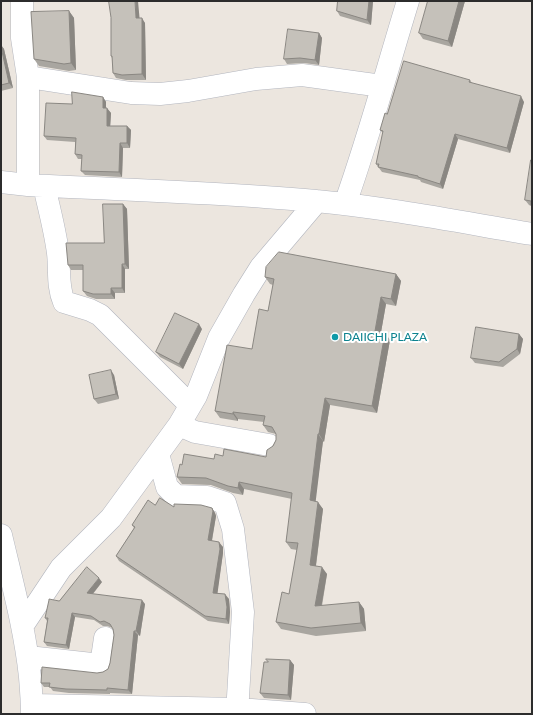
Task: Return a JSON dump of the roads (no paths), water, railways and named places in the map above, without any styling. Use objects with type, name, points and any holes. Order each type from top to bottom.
[{"type":"street","points":[[22,1],[22,38],[28,77],[36,186],[50,210],[58,253],[60,293],[64,302],[90,310],[100,315],[190,406]]},
{"type":"street","points":[[345,204],[362,156],[408,1]]},
{"type":"street","points":[[28,77],[131,93],[160,94],[188,91],[256,79],[302,75],[382,86]]},
{"type":"street","points":[[1,182],[36,186],[257,196],[317,201],[345,204],[532,234]]},
{"type":"street","points":[[23,625],[61,568],[111,518],[179,425],[196,396],[219,338],[244,294],[261,267],[317,201]]},
{"type":"street","points":[[179,425],[195,432],[269,445]]},
{"type":"street","points":[[158,454],[167,488],[176,496],[207,497],[225,503],[233,529],[243,612],[238,712]]},
{"type":"street","points":[[1,535],[23,625],[28,656],[32,710],[305,714]]},
{"type":"street","points":[[28,656],[101,665],[105,638]]},
{"type":"place","name":"DAIICHI PLAZA","points":[[335,337]]}]
